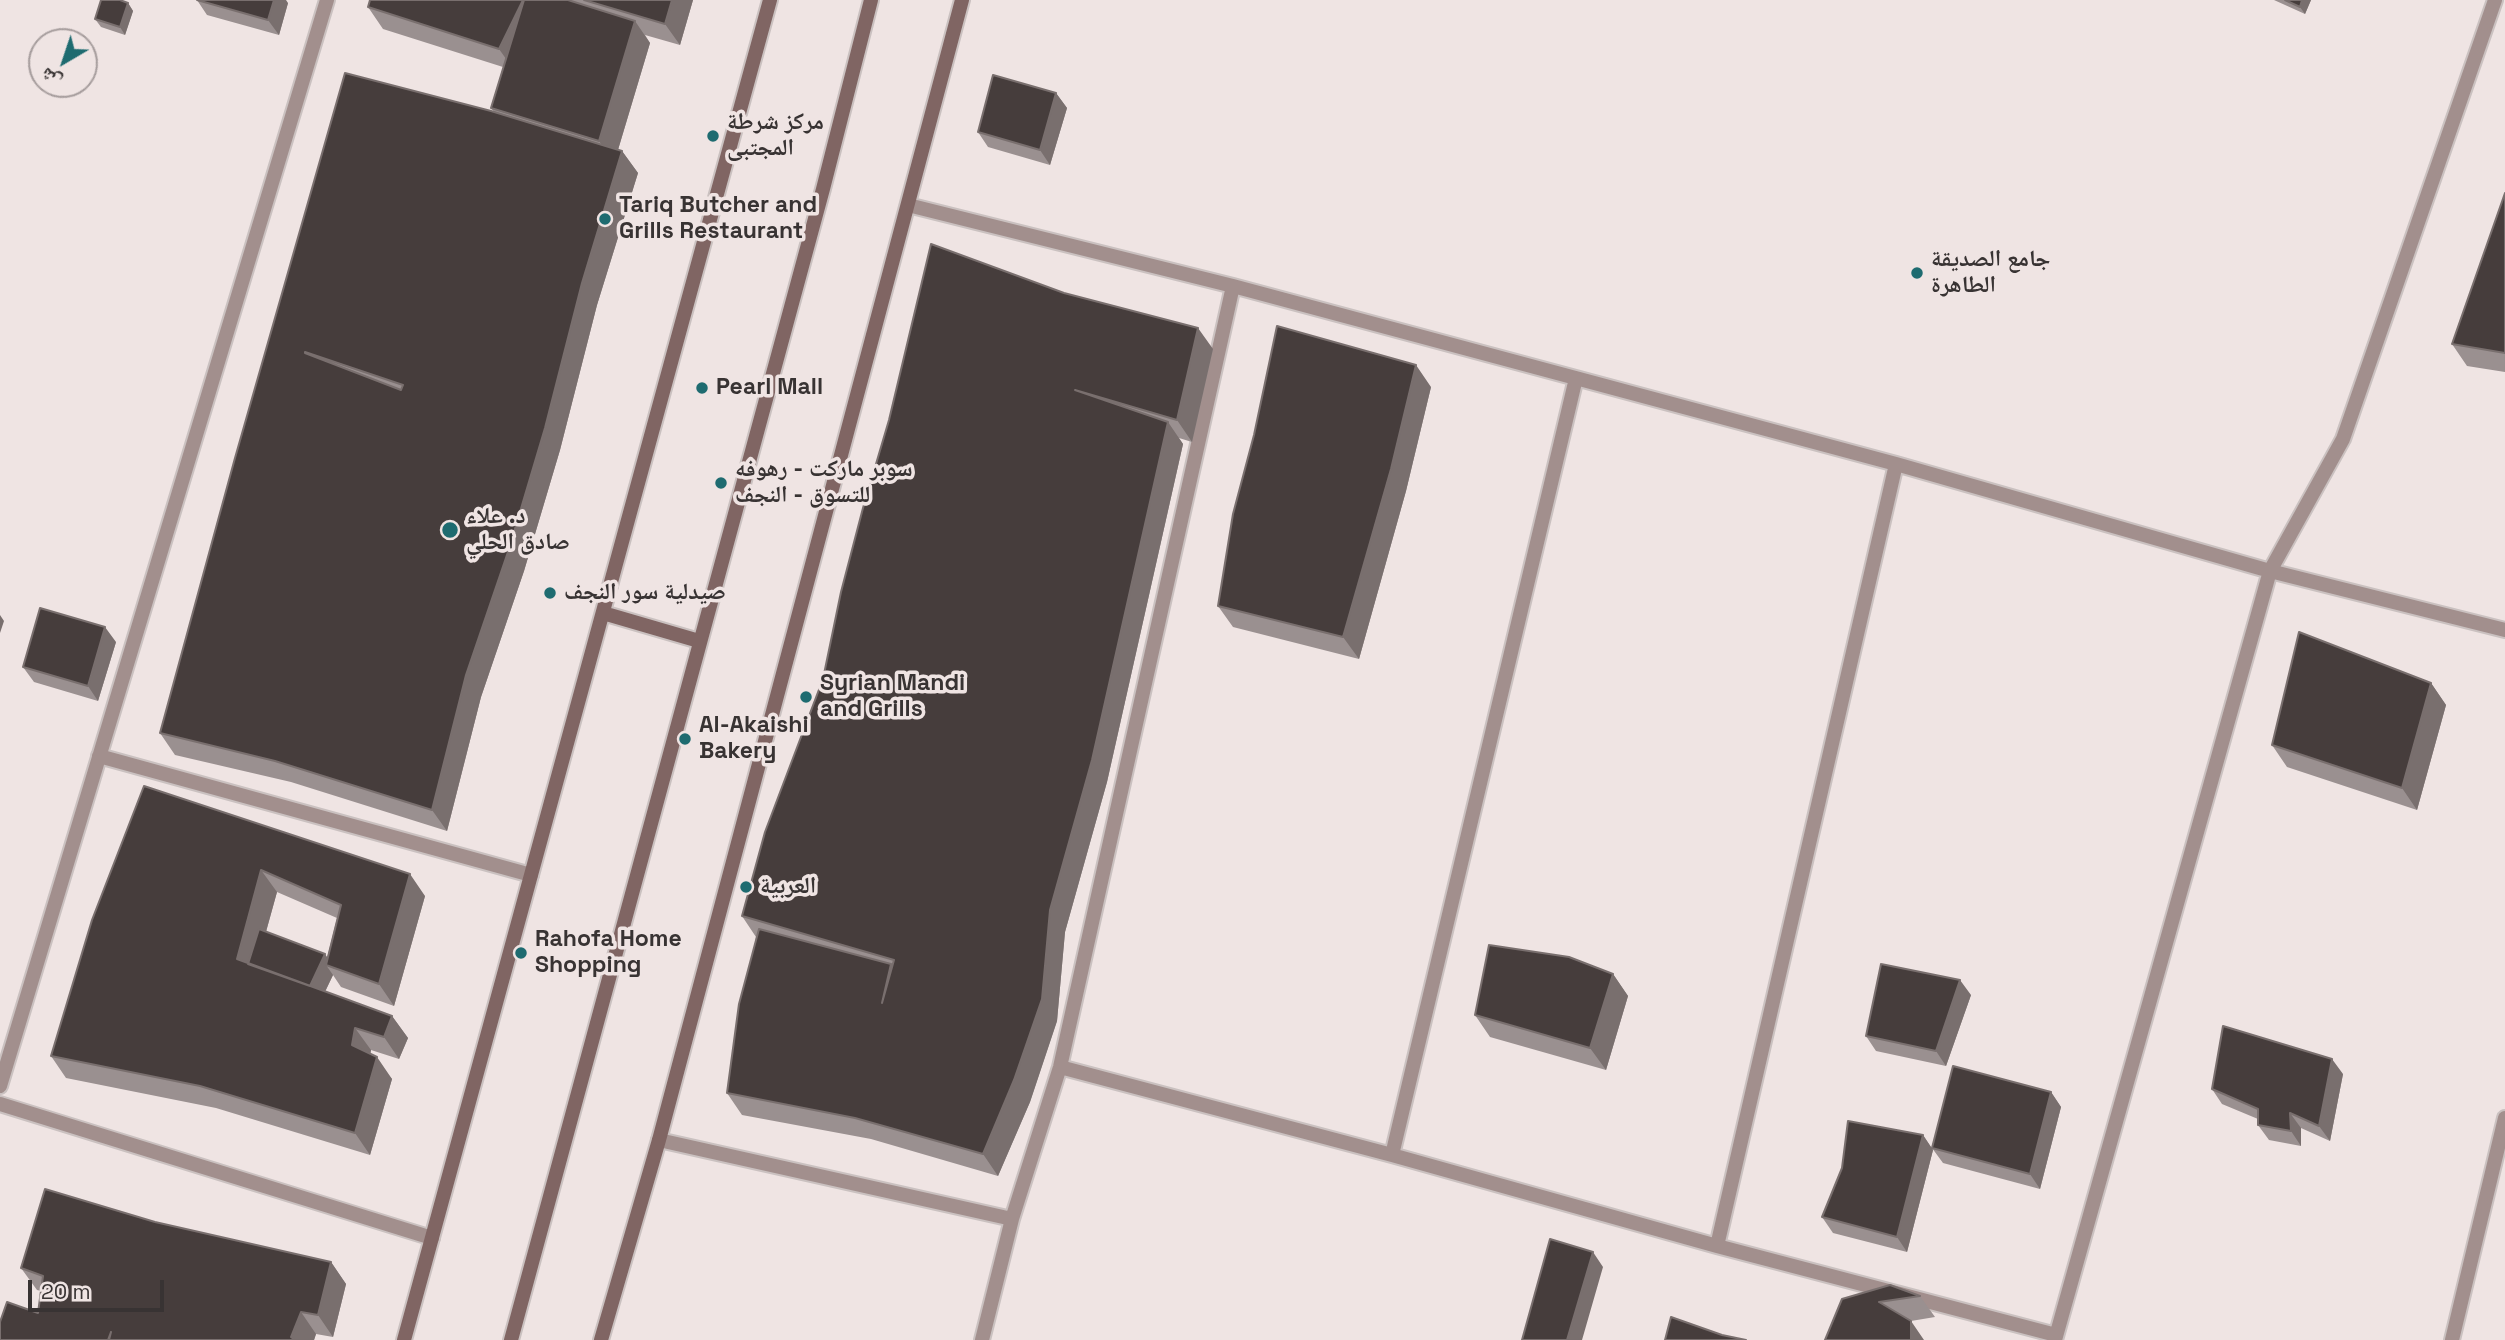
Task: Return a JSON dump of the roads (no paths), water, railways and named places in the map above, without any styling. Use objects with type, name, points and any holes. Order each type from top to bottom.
[{"type":"main road","points":[[404,1340],[770,0]]},
{"type":"main road","points":[[511,1340],[823,189],[871,0]]},
{"type":"main road","points":[[601,1340],[659,1140],[961,0]]},
{"type":"main road","points":[[603,613],[699,642]]},
{"type":"street","points":[[0,1086],[327,0]]},
{"type":"street","points":[[1060,1067],[2056,1337],[2270,571],[2343,439],[2495,0]]},
{"type":"street","points":[[908,205],[1233,286],[1896,464],[2270,571],[2505,630]]},
{"type":"street","points":[[982,1340],[1012,1219],[1060,1067],[1233,286]]},
{"type":"street","points":[[1392,1155],[1576,378]]},
{"type":"street","points":[[1717,1246],[1896,464]]},
{"type":"street","points":[[99,756],[531,875]]},
{"type":"street","points":[[0,1104],[432,1238]]},
{"type":"street","points":[[2452,1340],[2505,1118]]},
{"type":"street","points":[[659,1140],[1012,1219]]},
{"type":"place","name":"مركز شرطة المجتبى","points":[[713,136]]},
{"type":"place","name":"Tariq Butcher and Grills Restaurant","points":[[605,219]]},
{"type":"place","name":"جامع الصديقة الطاهرة","points":[[1917,273]]},
{"type":"place","name":"Pearl Mall","points":[[702,388]]},
{"type":"place","name":"سوبر ماركت - رهوفه للتسوق - النجف","points":[[721,483]]},
{"type":"place","name":"د. علاء صادق الحلي","points":[[450,530]]},
{"type":"place","name":"صيدلية سور النجف","points":[[550,593]]},
{"type":"place","name":"Syrian Mandi and Grills","points":[[806,697]]},
{"type":"place","name":"Al-Akaishi Bakery","points":[[685,739]]},
{"type":"place","name":"العربية","points":[[746,887]]},
{"type":"place","name":"Rahofa Home Shopping","points":[[521,953]]}]
